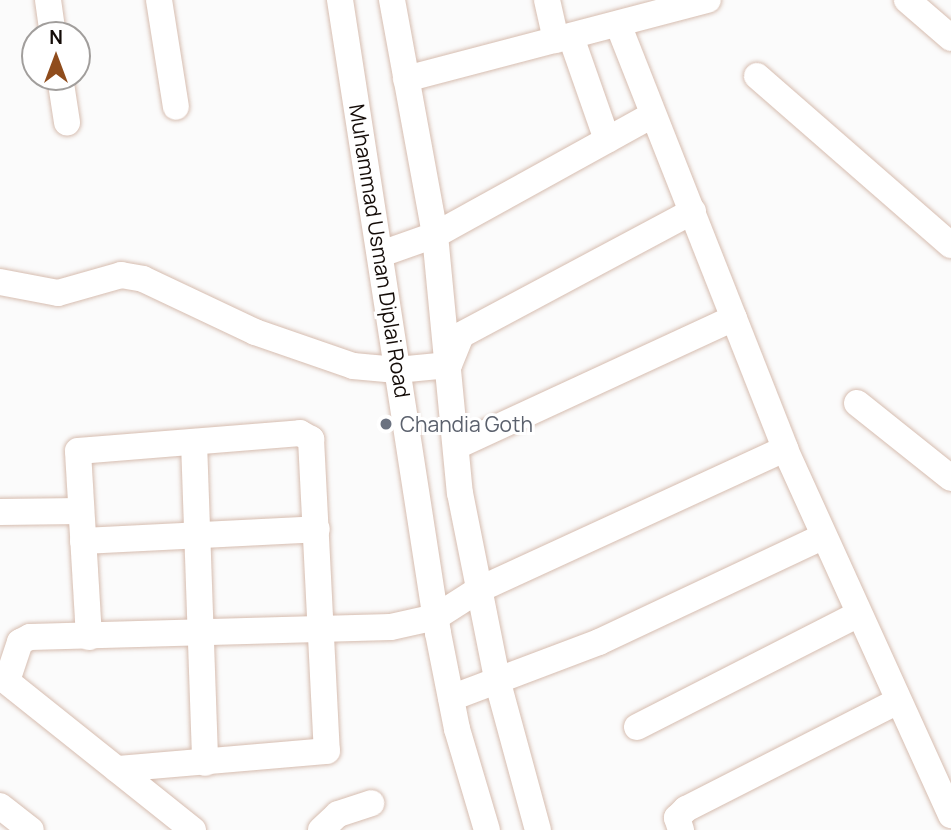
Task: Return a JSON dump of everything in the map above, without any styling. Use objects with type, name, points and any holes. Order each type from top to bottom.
[{"type":"street","points":[[48,0],[51,21]]},
{"type":"street","points":[[159,0],[176,107]]},
{"type":"street","name":"Muhammad Usman Diplai Road","points":[[340,0],[436,617],[451,698],[487,830]]},
{"type":"street","points":[[392,0],[435,235],[457,446],[478,590],[498,683],[538,830]]},
{"type":"street","points":[[547,0],[607,140]]},
{"type":"street","points":[[406,79],[618,24],[671,5],[708,0]]},
{"type":"street","points":[[907,0],[951,38]]},
{"type":"street","points":[[618,24],[785,449],[896,702],[951,816]]},
{"type":"street","points":[[757,76],[951,245]]},
{"type":"street","points":[[62,91],[66,122]]},
{"type":"street","points":[[381,254],[435,235],[652,115]]},
{"type":"street","points":[[449,365],[461,335],[693,211]]},
{"type":"street","points":[[0,282],[58,293],[121,275],[143,279],[255,332],[353,366],[397,370],[449,365]]},
{"type":"street","points":[[457,446],[734,318]]},
{"type":"street","points":[[857,403],[951,478]]},
{"type":"street","points":[[89,637],[81,511],[81,449],[300,433],[311,439],[325,629],[327,751],[117,769]]},
{"type":"street","points":[[194,442],[205,763]]},
{"type":"street","points":[[193,830],[3,678],[24,639],[325,629],[436,617],[478,590],[785,449]]},
{"type":"street","points":[[0,512],[81,511]]},
{"type":"street","points":[[83,541],[317,529]]},
{"type":"street","points":[[451,698],[498,683],[822,537]]},
{"type":"street","points":[[637,727],[857,615]]},
{"type":"street","points":[[681,830],[677,818],[686,808],[896,702]]},
{"type":"street","points":[[321,830],[338,814],[371,803]]},
{"type":"street","points":[[0,806],[30,830]]},
{"type":"place","name":"Chandia Goth","points":[[386,424]]}]
